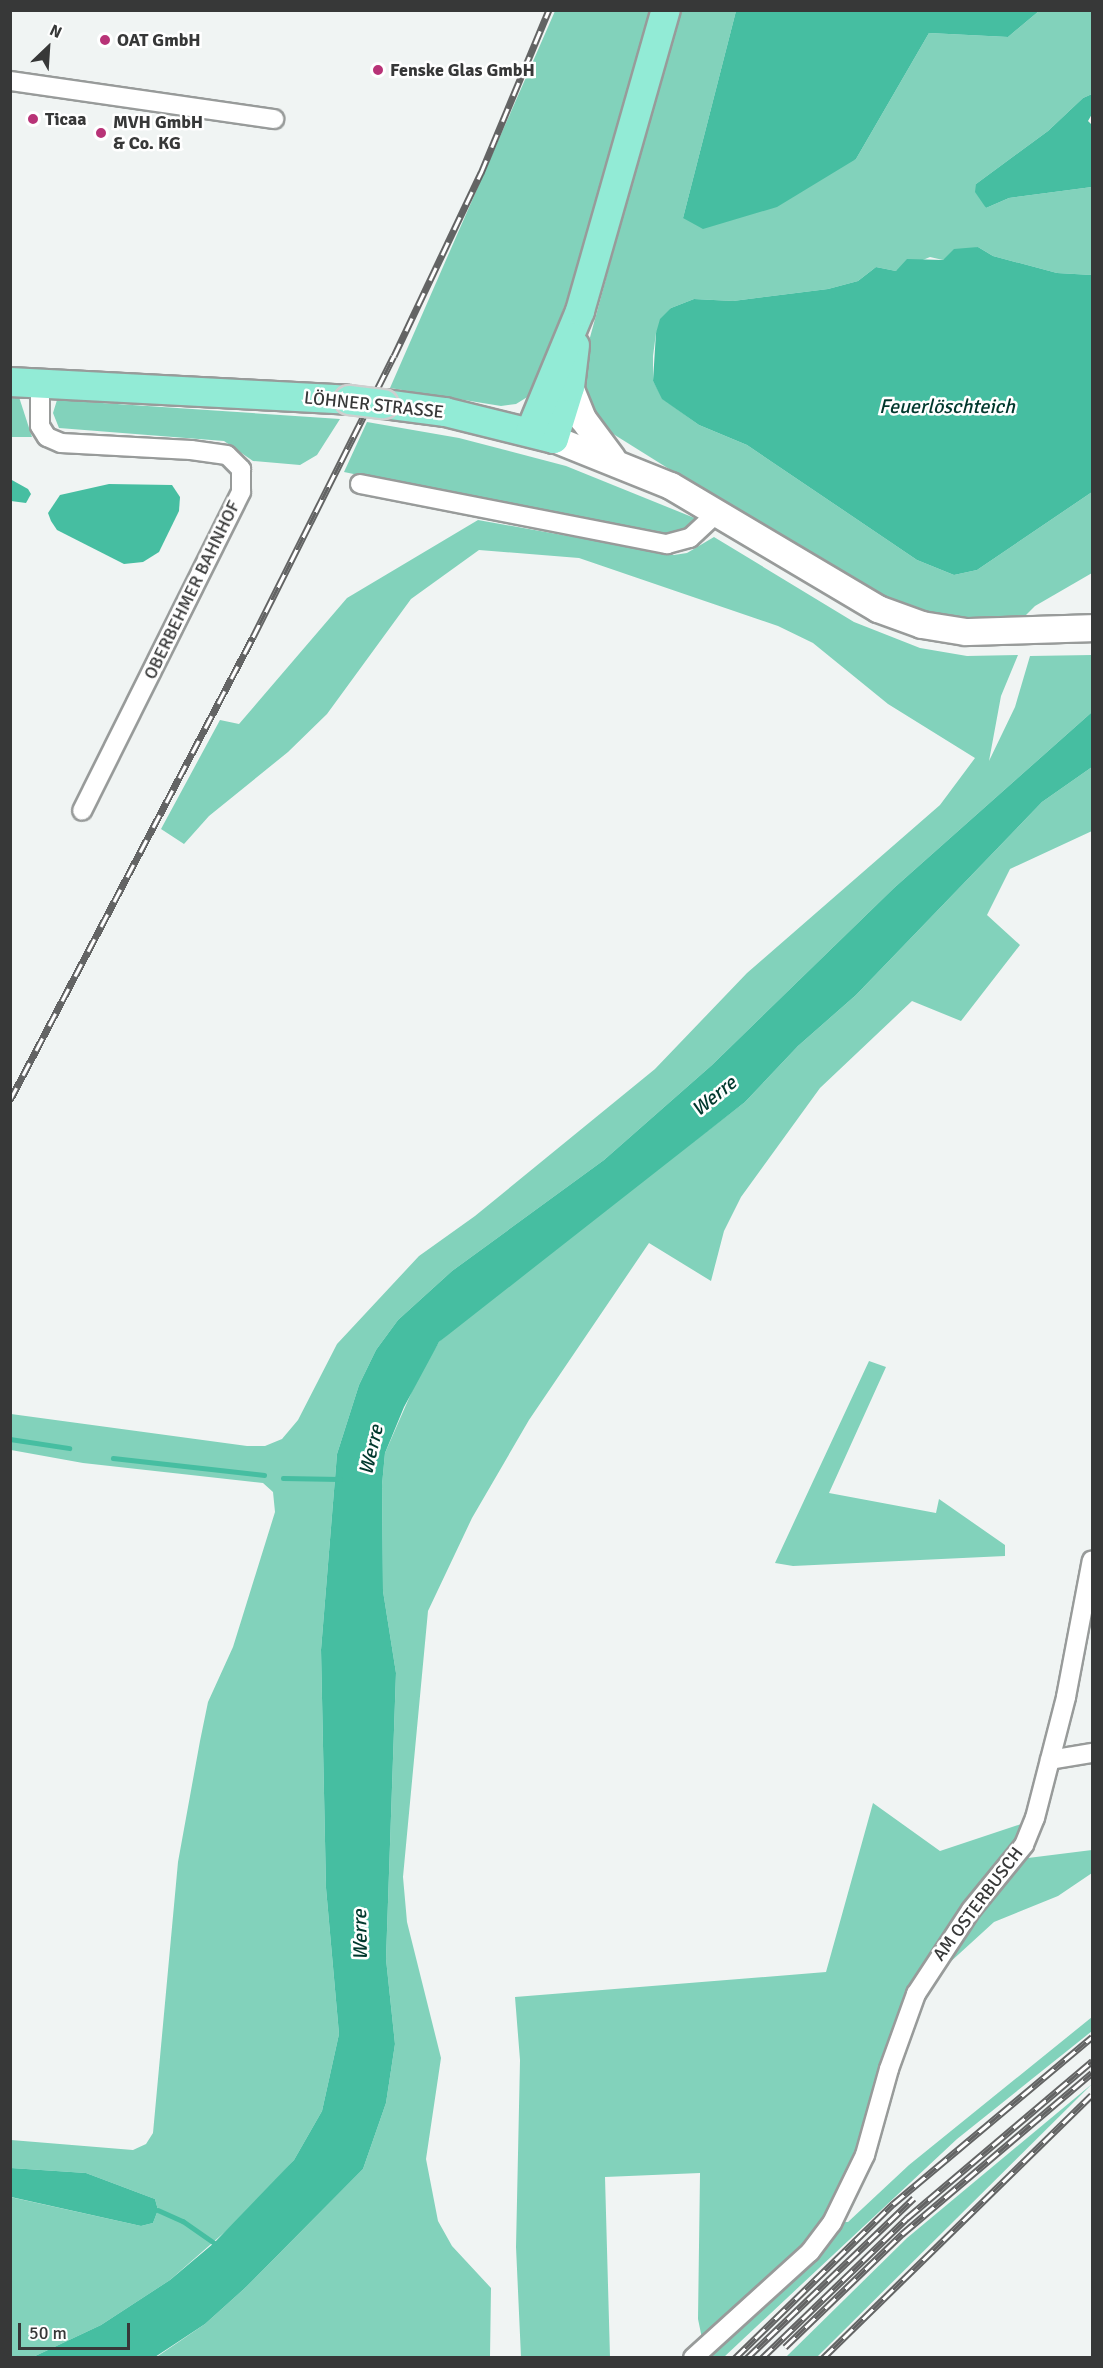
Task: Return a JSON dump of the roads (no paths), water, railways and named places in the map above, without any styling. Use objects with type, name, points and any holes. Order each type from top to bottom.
[{"type":"main road","points":[[542,435],[666,10]]},
{"type":"main road","points":[[542,435],[570,387],[580,311]]},
{"type":"main road","name":"LÖHNER STRASSE","points":[[10,382],[349,400],[384,404],[542,435],[614,460],[719,511],[835,586],[878,609],[922,625],[966,632],[1092,628]]},
{"type":"main road","points":[[570,387],[583,419],[614,460]]},
{"type":"street","points":[[10,81],[274,119]]},
{"type":"street","name":"OBERBEHMER BAHNHOF","points":[[40,382],[40,426],[47,437],[61,443],[227,455],[241,469],[241,492],[82,811]]},
{"type":"street","points":[[360,484],[667,544],[690,538],[719,511]]},
{"type":"street","name":"AM OSTERBUSCH","points":[[693,2358],[810,2252],[832,2223],[865,2155],[889,2068],[916,1994],[970,1910],[1024,1845],[1035,1818],[1050,1760],[1092,1560]]},
{"type":"street","points":[[1050,1760],[1092,1753]]},
{"type":"water","points":[[736,10],[1039,11],[1008,37],[929,33],[856,159],[777,207],[703,229],[683,218]]},
{"type":"water","points":[[1092,94],[1092,114],[1088,121],[1092,125],[1092,187],[1009,198],[986,208],[975,192],[976,184],[1048,131],[1083,98]]},
{"type":"water","name":"Feuerlöschteich","points":[[978,247],[993,256],[1057,273],[1092,275],[1092,492],[977,570],[954,575],[917,560],[747,445],[699,425],[662,399],[653,381],[656,333],[660,319],[671,308],[694,299],[733,301],[828,289],[858,281],[876,267],[896,271],[907,259],[943,260],[954,249]]},
{"type":"water","points":[[10,479],[28,489],[31,494],[26,503],[11,501]]},
{"type":"water","points":[[109,484],[172,485],[180,497],[179,511],[159,552],[143,562],[124,564],[57,530],[51,521],[48,513],[60,495]]},
{"type":"water","name":"Werre","points":[[1092,712],[1092,767],[1042,802],[856,995],[798,1046],[745,1102],[439,1342],[404,1407],[385,1453],[382,1485],[383,1591],[396,1673],[386,1959],[395,2044],[386,2103],[363,2169],[245,2288],[205,2324],[155,2357],[33,2357],[101,2325],[170,2280],[214,2243],[294,2160],[322,2111],[339,2034],[326,1888],[321,1650],[337,1454],[359,1385],[376,1350],[398,1320],[452,1271],[604,1160],[712,1065],[894,888]]},
{"type":"water","points":[[11,2168],[86,2173],[155,2199],[158,2210],[153,2223],[141,2226],[11,2197]]},
{"type":"waterway","points":[[10,1439],[69,1448]]},
{"type":"waterway","points":[[113,1458],[264,1475]]},
{"type":"waterway","points":[[283,1478],[340,1479]]},
{"type":"waterway","points":[[158,2210],[183,2221],[214,2243]]},
{"type":"railway","points":[[10,1100],[253,637],[394,356],[481,173],[549,10]]},
{"type":"railway","points":[[735,2358],[893,2204],[1092,2037]]},
{"type":"railway","points":[[762,2358],[907,2218],[1092,2061]]},
{"type":"railway","points":[[785,2347],[902,2234],[1092,2073]]},
{"type":"railway","points":[[823,2358],[1092,2095]]},
{"type":"railway","points":[[747,2358],[914,2198]]},
{"type":"place","name":"OAT GmbH","points":[[105,40]]},
{"type":"place","name":"Fenske Glas GmbH","points":[[378,70]]},
{"type":"place","name":"Ticaa","points":[[33,119]]},
{"type":"place","name":"MVH GmbH & Co. KG","points":[[101,133]]}]
